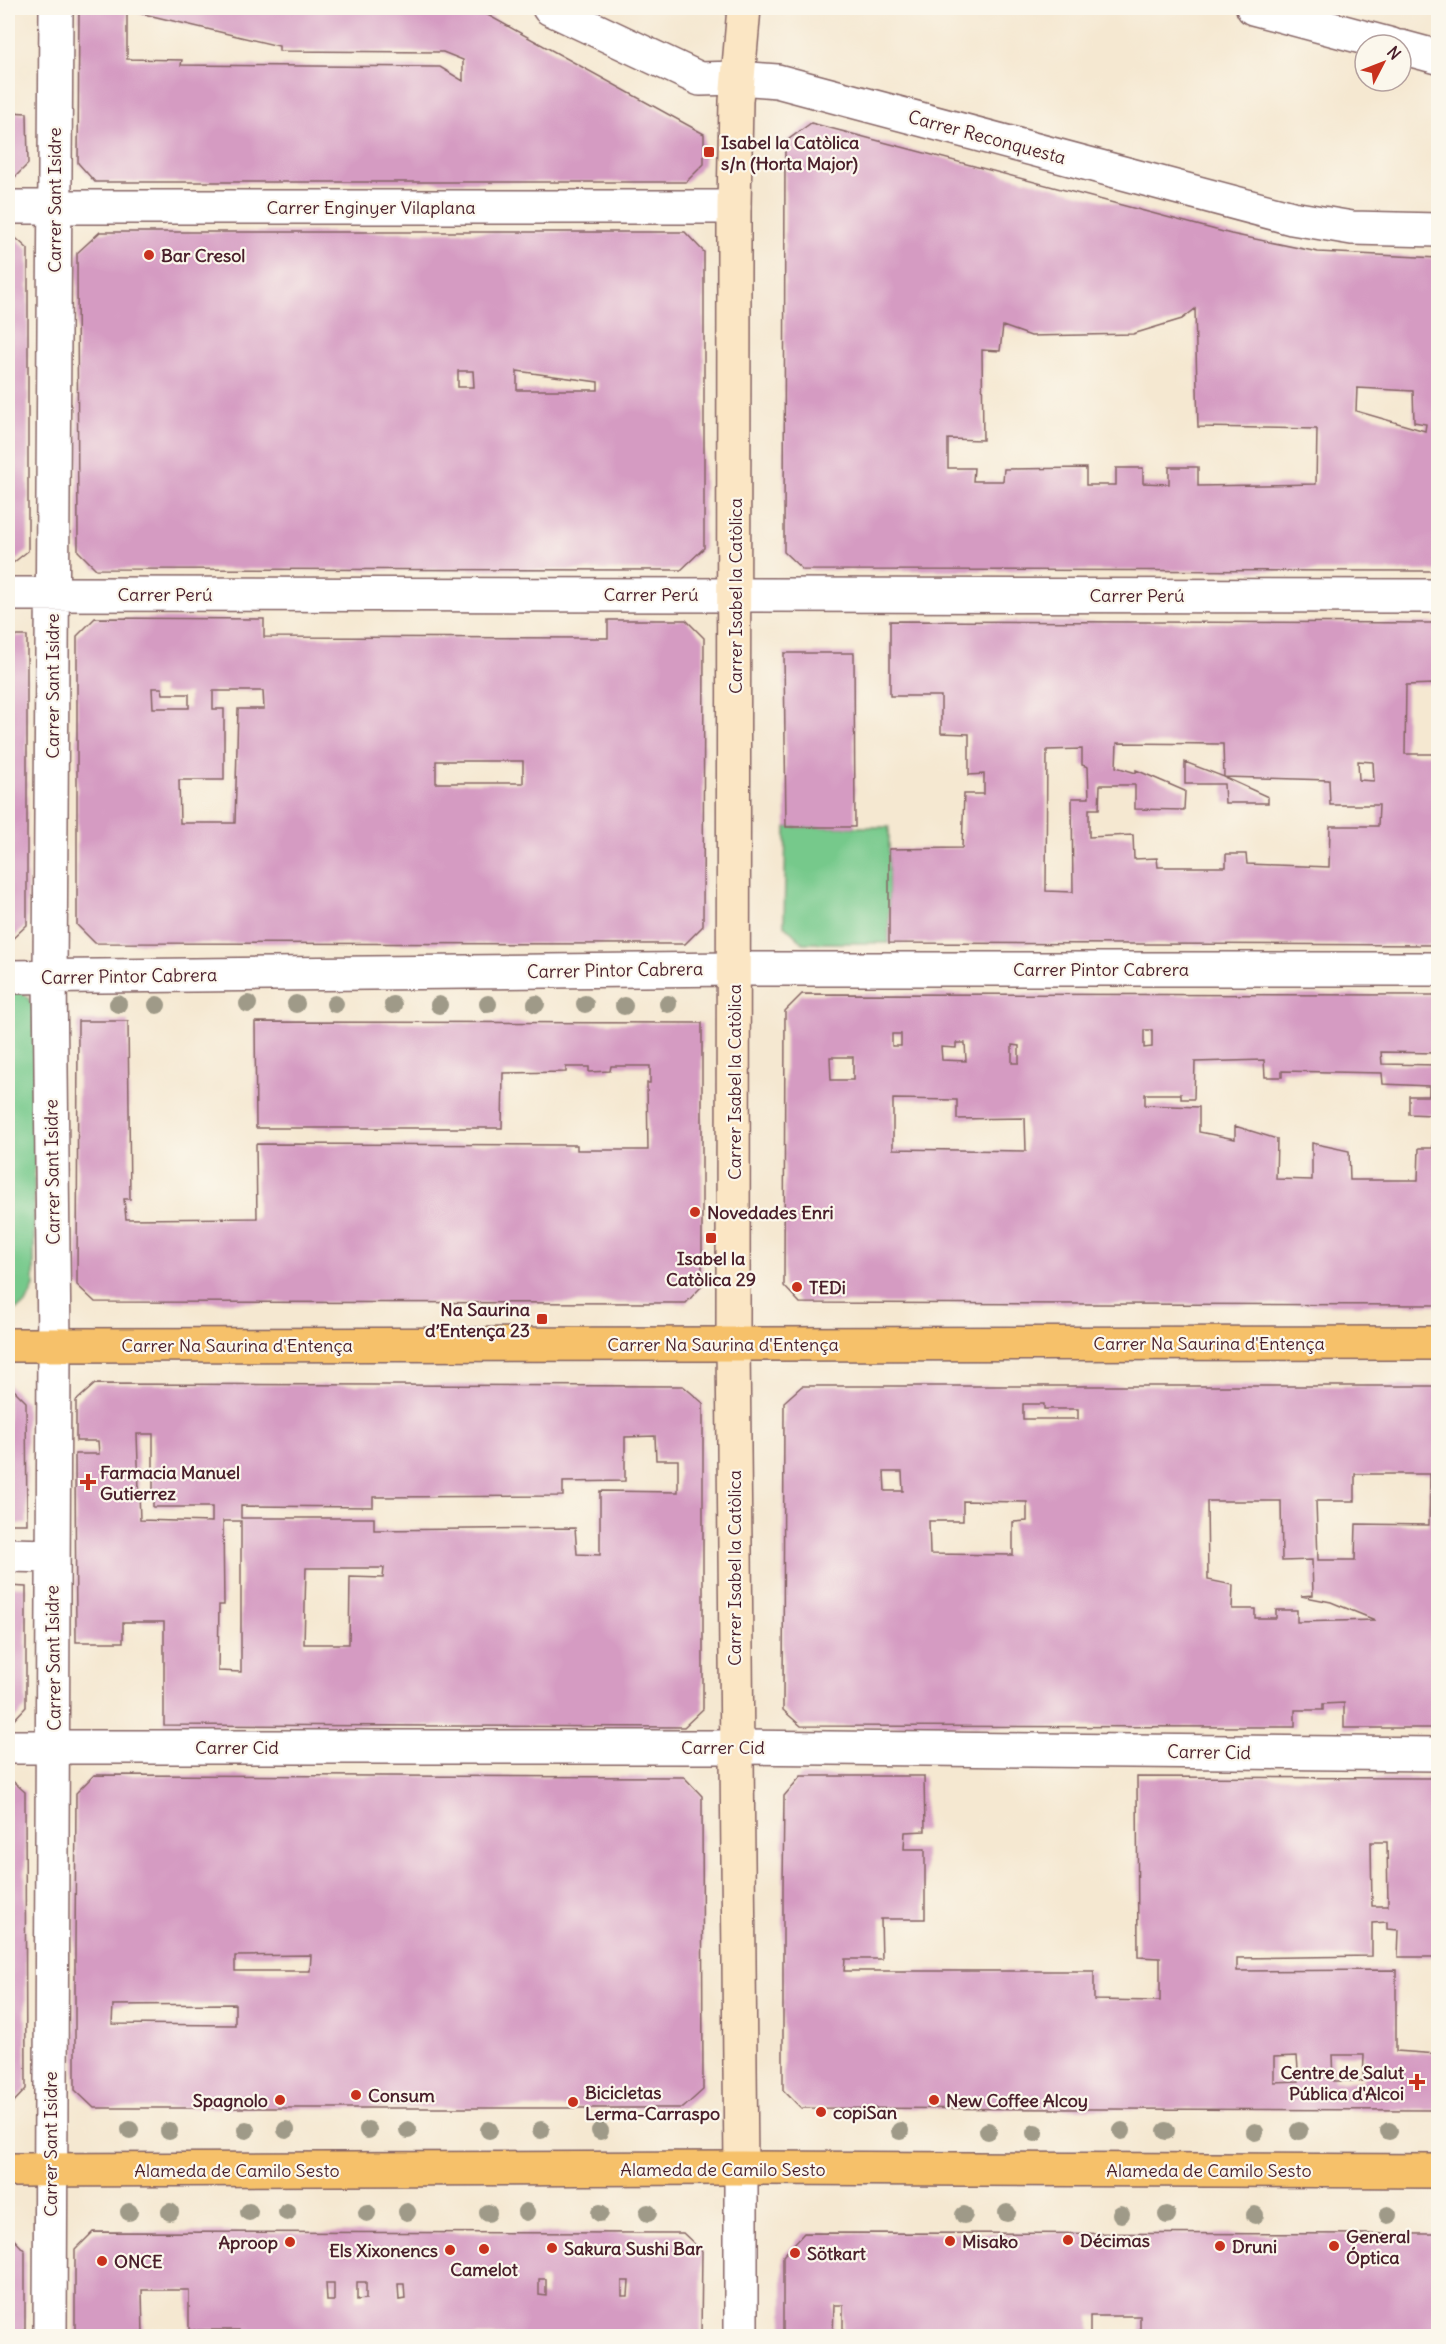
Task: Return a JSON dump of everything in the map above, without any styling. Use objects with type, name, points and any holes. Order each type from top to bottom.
[{"type":"main road","name":"Carrer Na Saurina d'Entença","points":[[8,1345],[1438,1343]]},
{"type":"main road","name":"Alameda de Camilo Sesto","points":[[8,2170],[741,2168],[1438,2171]]},
{"type":"street","name":"Carrer Sant Isidre","points":[[50,2337],[54,1345],[50,978],[56,8]]},
{"type":"street","name":"Carrer Reconquesta","points":[[549,8],[700,80],[738,78],[777,81],[1292,218],[1352,228],[1438,230]]},
{"type":"street","name":"Carrer Isabel la Catòlica","points":[[741,2337],[733,1344],[734,207],[738,78],[744,8]]},
{"type":"street","points":[[1253,8],[1353,35]]},
{"type":"street","points":[[1413,50],[1438,57]]},
{"type":"street","name":"Carrer Enginyer Vilaplana","points":[[8,207],[734,207]]},
{"type":"street","name":"Carrer Perú","points":[[8,594],[1438,596]]},
{"type":"street","name":"Carrer Pintor Cabrera","points":[[8,978],[734,969],[1438,969]]},
{"type":"street","points":[[8,1555],[52,1556]]},
{"type":"street","name":"Carrer Cid","points":[[8,1748],[735,1747],[1438,1754]]},
{"type":"green space","points":[[786,827],[889,827],[889,943],[803,943],[784,925]]},
{"type":"green space","points":[[8,986],[26,996],[35,1016],[34,1287],[26,1304],[8,1314]]},
{"type":"building","points":[[79,8],[353,8],[370,11],[372,8],[475,8],[704,134],[704,164],[686,182],[95,182],[78,163]],"holes":[[[127,10],[279,46],[279,51],[443,52],[463,60],[463,81],[440,67],[181,65],[182,60],[127,59]]]},
{"type":"building","points":[[8,112],[27,113],[28,164],[10,182],[8,182]]},
{"type":"building","points":[[811,123],[1231,234],[1318,252],[1438,258],[1438,571],[803,570],[784,552],[785,142]],"holes":[[[1195,309],[1198,427],[1317,429],[1316,484],[1198,486],[1198,467],[1169,467],[1169,484],[1143,483],[1143,468],[1116,468],[1116,485],[1086,485],[1086,468],[1004,469],[1003,481],[973,481],[974,468],[948,468],[948,439],[983,440],[982,350],[1000,351],[1003,326],[1031,336],[1133,334],[1182,319]],[[1357,388],[1413,391],[1414,422],[1426,424],[1425,431],[1356,411]]]},
{"type":"building","points":[[8,231],[28,249],[28,551],[8,567]]},
{"type":"building","points":[[100,232],[685,232],[704,252],[704,548],[681,570],[96,569],[78,551],[77,253]],"holes":[[[458,371],[473,371],[474,387],[458,387]],[[517,371],[598,382],[598,390],[517,390]]]},
{"type":"building","points":[[95,618],[264,619],[264,637],[608,638],[608,620],[686,620],[704,638],[703,926],[685,944],[95,943],[77,925],[77,636]],"holes":[[[152,688],[162,688],[163,694],[189,694],[189,708],[153,708]],[[213,691],[263,691],[264,709],[238,709],[235,823],[180,823],[179,780],[224,780],[224,709],[213,709]],[[436,761],[523,761],[523,783],[436,783]]]},
{"type":"building","points":[[890,621],[1438,623],[1438,945],[889,943],[889,849],[962,848],[964,794],[984,794],[984,774],[969,775],[969,734],[941,733],[941,696],[890,696]],"holes":[[[1434,684],[1435,754],[1405,754],[1406,685]],[[1117,743],[1223,744],[1224,777],[1329,780],[1330,805],[1379,805],[1378,826],[1330,826],[1329,867],[1247,864],[1246,854],[1226,854],[1226,867],[1158,867],[1157,858],[1134,859],[1133,835],[1089,837],[1089,809],[1099,809],[1100,785],[1135,785],[1135,809],[1184,810],[1185,791],[1136,770],[1136,773],[1116,767]],[[1082,749],[1082,765],[1088,767],[1089,798],[1072,798],[1073,892],[1046,891],[1047,750]],[[1358,761],[1373,762],[1374,781],[1359,780]]]},
{"type":"building","points":[[16,636],[27,636],[27,925],[8,943],[8,641]]},
{"type":"building","points":[[784,653],[854,653],[855,827],[786,827]]},
{"type":"building","points":[[1185,762],[1268,797],[1268,803],[1225,803],[1224,784],[1185,784]]},
{"type":"building","points":[[802,994],[1438,995],[1438,1053],[1381,1052],[1382,1064],[1438,1065],[1438,1305],[800,1303],[784,1286],[785,1011]],"holes":[[[1144,1030],[1152,1030],[1152,1047],[1144,1048]],[[892,1034],[901,1034],[901,1046],[892,1046]],[[956,1043],[965,1043],[966,1061],[942,1060],[941,1047],[956,1048]],[[1012,1045],[1019,1046],[1019,1063],[1012,1063]],[[830,1057],[853,1057],[853,1080],[831,1080]],[[1264,1060],[1265,1077],[1282,1077],[1282,1071],[1382,1073],[1383,1084],[1429,1086],[1429,1096],[1409,1096],[1409,1114],[1433,1115],[1433,1148],[1419,1148],[1418,1180],[1350,1180],[1349,1151],[1312,1143],[1312,1180],[1276,1179],[1277,1139],[1235,1126],[1235,1139],[1199,1132],[1199,1107],[1145,1105],[1145,1094],[1181,1094],[1181,1099],[1194,1099],[1195,1062]],[[893,1099],[957,1100],[957,1119],[1025,1118],[1026,1151],[893,1149]]]},
{"type":"building","points":[[78,1021],[128,1021],[130,1199],[124,1199],[126,1219],[257,1218],[256,1144],[577,1145],[577,1150],[648,1150],[647,1083],[650,1083],[650,1066],[611,1066],[610,1071],[589,1072],[589,1067],[566,1067],[566,1072],[503,1073],[502,1128],[256,1128],[255,1022],[702,1023],[702,1286],[686,1303],[95,1302],[77,1285]]},
{"type":"building","points":[[8,1384],[26,1402],[27,1524],[8,1524]]},
{"type":"building","points":[[95,1384],[683,1386],[703,1403],[703,1709],[684,1727],[164,1725],[164,1622],[123,1622],[123,1642],[76,1642],[75,1454],[99,1454],[98,1441],[76,1441],[76,1401]],"holes":[[[137,1434],[153,1434],[153,1507],[212,1507],[212,1522],[140,1520]],[[655,1436],[656,1460],[678,1460],[678,1492],[600,1491],[600,1555],[577,1554],[575,1528],[374,1530],[374,1518],[241,1518],[241,1506],[373,1507],[373,1497],[563,1496],[563,1482],[625,1481],[625,1437]],[[223,1521],[241,1521],[241,1672],[218,1671],[219,1605],[224,1605]],[[306,1568],[384,1568],[383,1578],[350,1577],[349,1644],[304,1644]]]},
{"type":"building","points":[[802,1386],[1438,1386],[1438,1728],[1344,1728],[1344,1703],[1323,1704],[1323,1710],[1295,1710],[1295,1727],[801,1726],[783,1710],[784,1402]],"holes":[[[1023,1404],[1044,1404],[1044,1409],[1078,1409],[1078,1419],[1023,1419]],[[884,1472],[902,1472],[903,1491],[885,1491]],[[1355,1474],[1430,1474],[1429,1525],[1356,1524],[1355,1560],[1318,1560],[1316,1501],[1355,1501]],[[963,1501],[1027,1502],[1027,1521],[1013,1522],[1013,1555],[930,1554],[929,1521],[963,1521]],[[1207,1501],[1281,1501],[1282,1561],[1312,1560],[1313,1595],[1301,1596],[1331,1602],[1375,1620],[1297,1622],[1297,1610],[1276,1610],[1276,1618],[1255,1618],[1255,1609],[1232,1609],[1233,1585],[1208,1580]]]},
{"type":"building","points":[[8,1586],[26,1587],[26,1707],[8,1726]]},
{"type":"building","points":[[94,1775],[684,1777],[702,1796],[703,2090],[683,2108],[94,2108],[75,2090],[76,1793]],"holes":[[[311,1955],[310,1971],[235,1971],[235,1956]],[[235,2004],[235,2025],[112,2024],[113,2005]]]},
{"type":"building","points":[[801,1776],[924,1776],[925,1831],[905,1832],[904,1849],[925,1849],[925,1919],[881,1919],[882,1959],[845,1959],[844,1971],[1094,1971],[1094,2000],[1160,2001],[1160,1958],[1138,1957],[1137,1777],[1438,1778],[1438,1957],[1398,1957],[1399,1930],[1387,1929],[1387,1922],[1372,1923],[1372,1956],[1237,1958],[1237,1971],[1396,1970],[1396,2051],[1438,2054],[1438,2110],[801,2108],[783,2090],[784,1796]],"holes":[[[1371,1842],[1387,1842],[1388,1906],[1372,1906]],[[1333,2055],[1364,2055],[1363,2081],[1334,2081]],[[1297,2056],[1299,2081],[1274,2082],[1274,2057]]]},
{"type":"building","points":[[8,1777],[25,1792],[26,2089],[8,2108]]},
{"type":"building","points":[[93,2232],[683,2233],[702,2251],[701,2336],[239,2336],[239,2330],[189,2330],[189,2290],[142,2290],[143,2336],[75,2336],[75,2250]],"holes":[[[539,2279],[546,2279],[546,2296],[539,2295]],[[622,2281],[629,2281],[628,2296],[622,2296]],[[357,2282],[366,2282],[366,2299],[357,2300]],[[326,2283],[334,2283],[334,2301],[327,2301]],[[398,2284],[404,2284],[405,2299],[399,2300]]]},
{"type":"building","points":[[8,2233],[25,2251],[25,2336],[8,2336]]},
{"type":"building","points":[[804,2233],[1438,2234],[1438,2334],[1140,2336],[1140,2316],[1090,2316],[1090,2336],[843,2336],[843,2305],[834,2305],[833,2336],[783,2336],[783,2256]]},
{"type":"place","name":"Isabel la Catòlica s/n (Horta Major)","points":[[709,152]]},
{"type":"place","name":"Bar Cresol","points":[[149,255]]},
{"type":"place","name":"Novedades Enri","points":[[695,1212]]},
{"type":"place","name":"Isabel la Catòlica 29","points":[[711,1238]]},
{"type":"place","name":"TEDi","points":[[797,1287]]},
{"type":"place","name":"Na Saurina d’Entença 23","points":[[542,1319]]},
{"type":"place","name":"Farmacia Manuel Gutierrez","points":[[88,1482]]},
{"type":"place","name":"Centre de Salut Pública d'Alcoi","points":[[1417,2082]]},
{"type":"place","name":"Consum","points":[[356,2095]]},
{"type":"place","name":"Spagnolo","points":[[280,2100]]},
{"type":"place","name":"New Coffee Alcoy","points":[[934,2100]]},
{"type":"place","name":"Bicicletas Lerma-Carraspo","points":[[573,2102]]},
{"type":"place","name":"copiSan","points":[[821,2112]]},
{"type":"place","name":"Décimas","points":[[1068,2240]]},
{"type":"place","name":"Misako","points":[[950,2241]]},
{"type":"place","name":"Aproop","points":[[290,2242]]},
{"type":"place","name":"Druni","points":[[1220,2246]]},
{"type":"place","name":"General Óptica","points":[[1334,2246]]},
{"type":"place","name":"Sakura Sushi Bar","points":[[552,2248]]},
{"type":"place","name":"Camelot","points":[[484,2249]]},
{"type":"place","name":"Els Xixonencs","points":[[450,2250]]},
{"type":"place","name":"Sötkart","points":[[795,2253]]},
{"type":"place","name":"ONCE","points":[[102,2261]]}]
